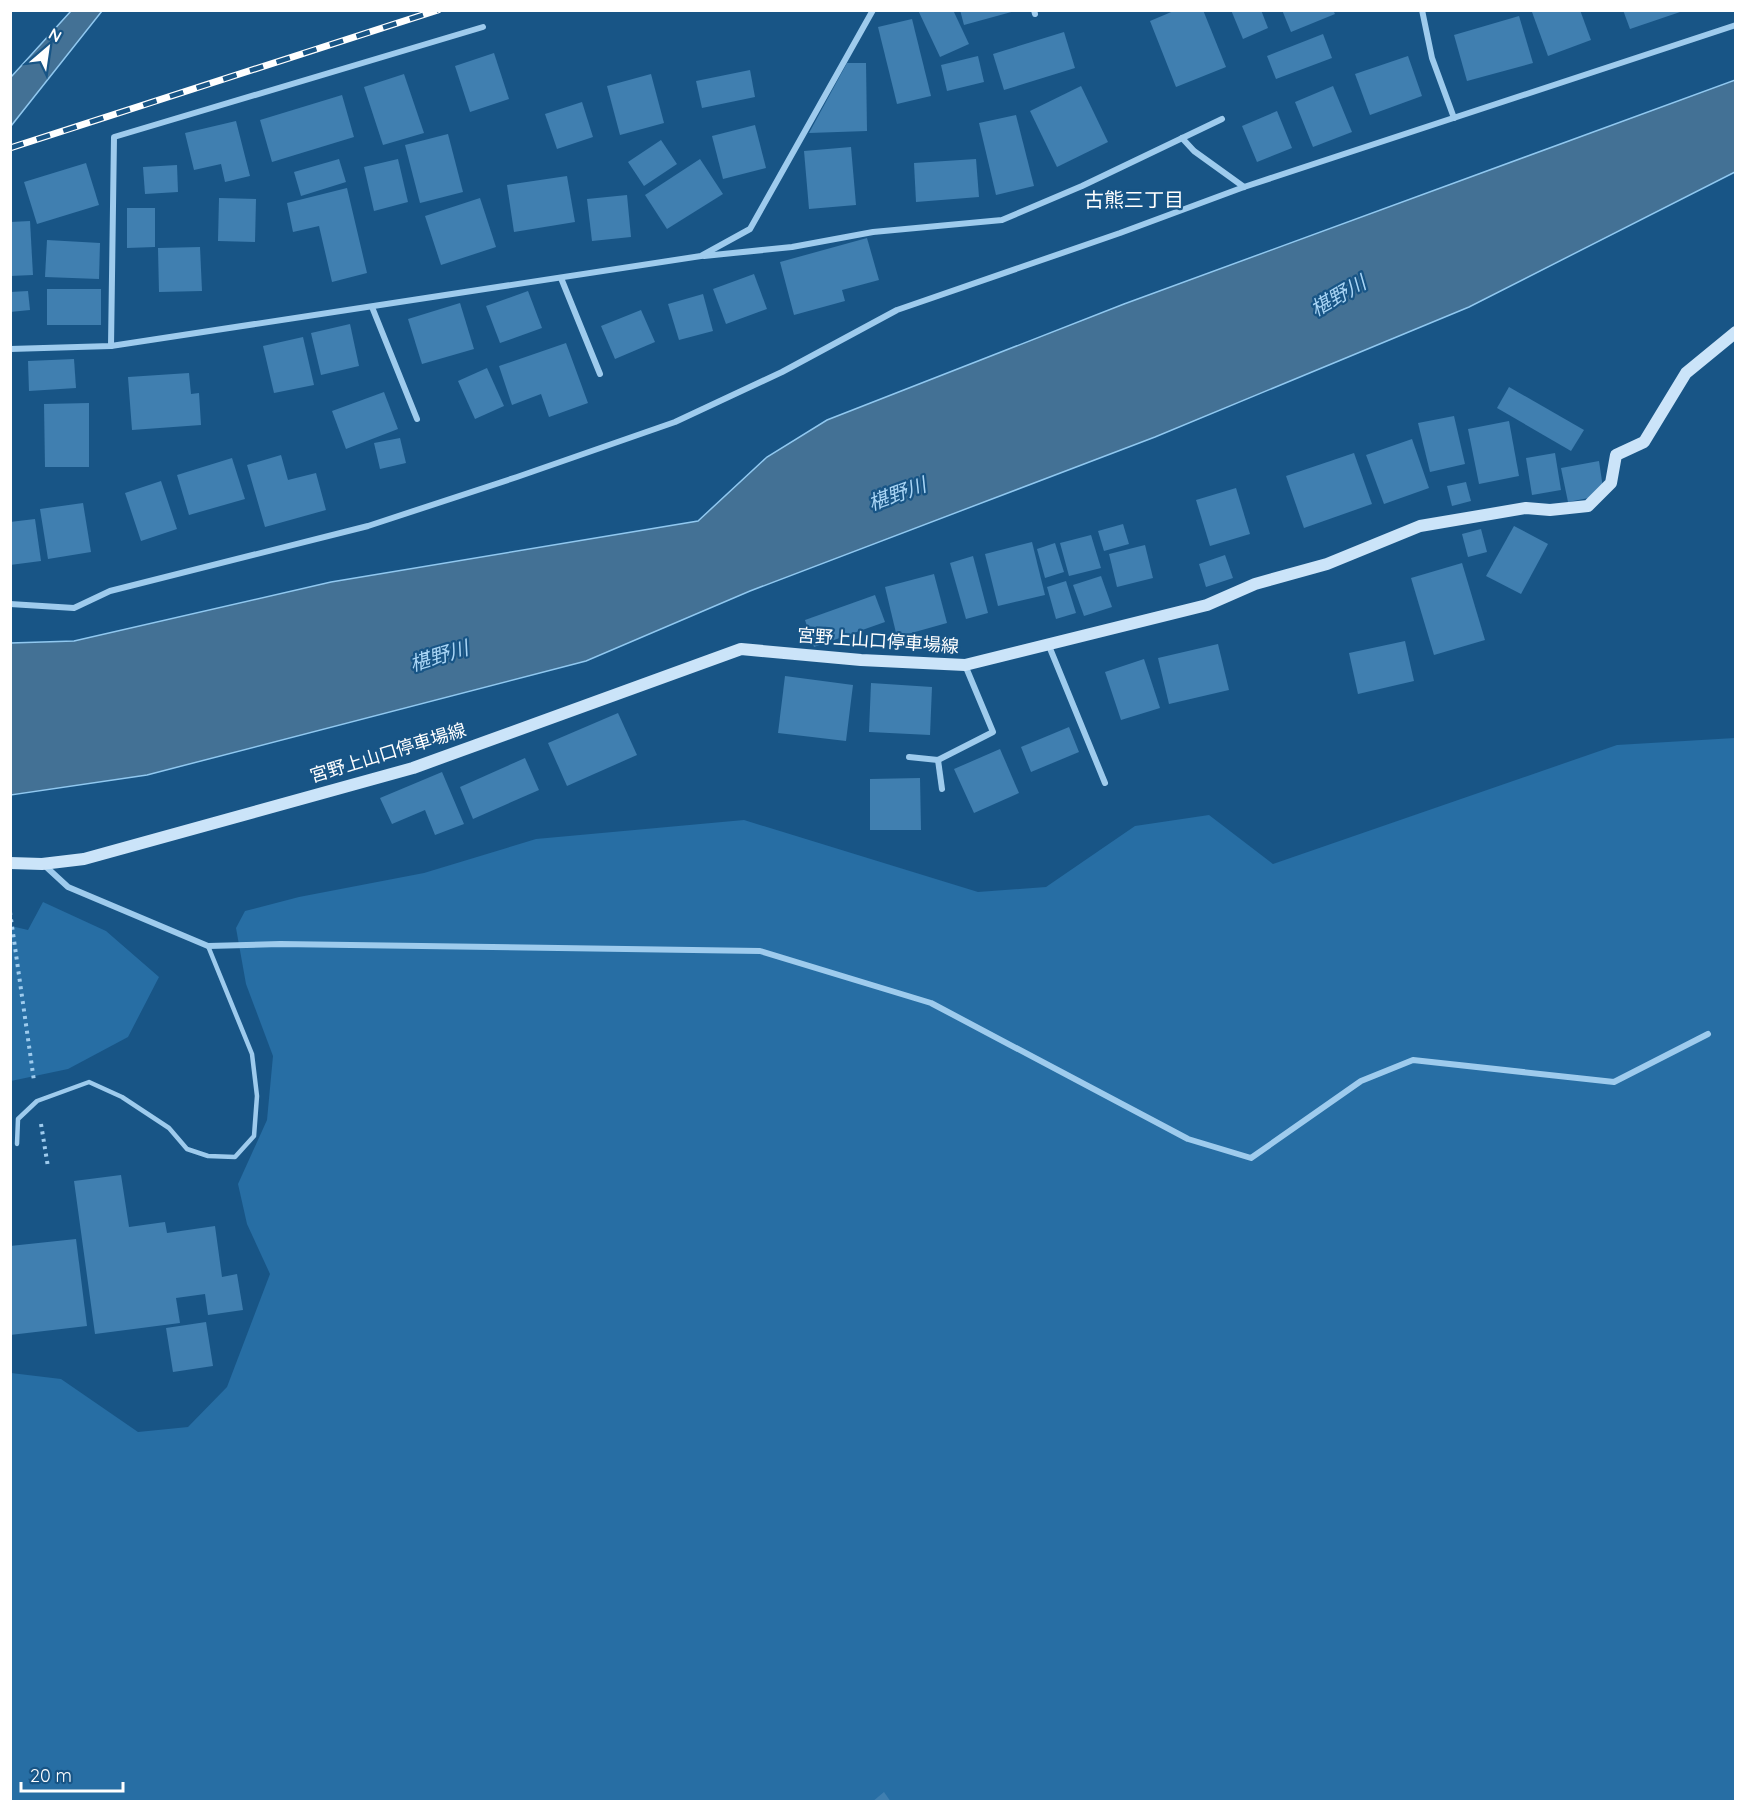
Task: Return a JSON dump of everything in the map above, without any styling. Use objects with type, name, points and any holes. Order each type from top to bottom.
[{"type":"main road","name":"宮野上山口停車場線","points":[[10,863],[42,864],[84,859],[413,768],[741,649],[884,662],[965,665],[1207,605],[1255,584],[1327,564],[1420,526],[1526,508],[1550,510],[1588,506],[1611,483],[1616,455],[1644,442],[1686,373],[1736,332]]},
{"type":"street","points":[[701,256],[750,229],[873,10]]},
{"type":"street","points":[[1422,10],[1432,58],[1454,118]]},
{"type":"street","points":[[10,604],[74,608],[110,591],[368,526],[517,477],[675,422],[782,372],[897,310],[1244,187],[1736,25]]},
{"type":"street","points":[[111,346],[114,137],[483,27]]},
{"type":"street","points":[[10,349],[111,346],[701,256],[792,247],[873,231],[1002,220],[1222,119]]},
{"type":"street","points":[[1182,138],[1194,151],[1244,187]]},
{"type":"street","points":[[561,278],[600,374]]},
{"type":"street","points":[[372,307],[417,419]]},
{"type":"street","points":[[1049,646],[1105,783]]},
{"type":"street","points":[[909,757],[938,760],[993,732],[965,665]]},
{"type":"street","points":[[938,760],[942,789]]},
{"type":"street","points":[[42,864],[68,887],[208,946],[279,944],[760,951],[932,1003],[1188,1139],[1251,1158],[1361,1081],[1413,1060],[1614,1082],[1708,1034]]},
{"type":"lane","points":[[17,1144],[18,1119],[37,1101],[89,1082],[122,1096],[169,1128],[187,1149],[208,1155],[235,1157],[254,1136],[257,1096],[252,1054],[208,946]]},
{"type":"path","points":[[10,912],[48,1167]]},
{"type":"shaded area","points":[[1735,738],[1735,1801],[11,1802],[11,1373],[61,1379],[138,1432],[188,1427],[227,1387],[270,1274],[247,1224],[238,1184],[267,1120],[273,1056],[246,984],[236,928],[245,911],[299,897],[424,873],[536,839],[744,820],[978,892],[1046,887],[1135,826],[1209,815],[1273,864],[1617,745]]},
{"type":"shaded area","points":[[43,902],[106,931],[159,977],[128,1037],[68,1069],[11,1081],[11,926],[28,930]]},
{"type":"water","points":[[71,11],[102,11],[11,126],[11,77]]},
{"type":"water","name":"椹野川","points":[[1735,80],[1735,172],[1469,307],[1155,437],[750,591],[586,661],[147,775],[11,795],[11,643],[74,641],[331,582],[698,521],[767,457],[827,420],[1124,304]]},
{"type":"building","points":[[918,10],[953,10],[969,44],[940,57]]},
{"type":"building","points":[[960,10],[1015,10],[1015,11],[964,25]]},
{"type":"building","points":[[1176,10],[1203,10],[1226,67],[1176,87],[1150,21]]},
{"type":"building","points":[[1231,10],[1261,10],[1268,28],[1243,39]]},
{"type":"building","points":[[1282,10],[1333,10],[1335,14],[1291,32]]},
{"type":"building","points":[[1536,10],[1580,10],[1591,40],[1548,56],[1532,12]]},
{"type":"building","points":[[1623,10],[1683,10],[1683,11],[1630,29]]},
{"type":"building","points":[[1519,16],[1533,63],[1467,81],[1454,35]]},
{"type":"building","points":[[912,19],[931,96],[897,104],[878,27]]},
{"type":"building","points":[[1064,32],[1075,68],[1004,90],[993,54]]},
{"type":"building","points":[[1323,34],[1332,58],[1276,79],[1267,56]]},
{"type":"building","points":[[494,53],[509,99],[470,112],[455,66]]},
{"type":"building","points":[[978,56],[984,82],[947,91],[941,65]]},
{"type":"building","points":[[1408,56],[1422,96],[1370,115],[1355,74]]},
{"type":"building","points":[[847,63],[866,63],[867,131],[809,133]]},
{"type":"building","points":[[750,70],[755,97],[702,108],[696,81]]},
{"type":"building","points":[[404,74],[424,133],[383,145],[364,87]]},
{"type":"building","points":[[651,74],[664,123],[620,135],[607,86]]},
{"type":"building","points":[[1081,86],[1108,142],[1057,167],[1030,111]]},
{"type":"building","points":[[1333,86],[1352,132],[1313,147],[1295,102]]},
{"type":"building","points":[[342,95],[354,137],[272,162],[260,120]]},
{"type":"building","points":[[582,102],[593,137],[557,149],[545,114]]},
{"type":"building","points":[[1277,111],[1292,148],[1257,162],[1242,126]]},
{"type":"building","points":[[1016,115],[1034,186],[996,195],[979,123]]},
{"type":"building","points":[[236,121],[250,176],[225,182],[221,164],[194,170],[185,133]]},
{"type":"building","points":[[755,125],[766,168],[723,179],[712,136]]},
{"type":"building","points":[[448,134],[463,192],[420,203],[405,145]]},
{"type":"building","points":[[661,140],[677,164],[644,186],[628,162]]},
{"type":"building","points":[[851,147],[856,205],[809,209],[804,151]]},
{"type":"building","points":[[339,159],[346,182],[301,196],[294,172]]},
{"type":"building","points":[[398,159],[408,202],[374,211],[364,167]]},
{"type":"building","points":[[700,159],[723,194],[667,229],[645,195]]},
{"type":"building","points":[[976,159],[979,197],[916,202],[914,163]]},
{"type":"building","points":[[86,163],[99,205],[37,224],[24,182]]},
{"type":"building","points":[[177,165],[178,192],[145,194],[143,167]]},
{"type":"building","points":[[567,176],[575,222],[514,232],[507,185]]},
{"type":"building","points":[[347,188],[367,273],[332,282],[319,226],[293,232],[287,203]]},
{"type":"building","points":[[627,195],[631,237],[592,241],[587,199]]},
{"type":"building","points":[[219,198],[256,199],[255,242],[218,241]]},
{"type":"building","points":[[480,198],[496,247],[441,265],[425,216]]},
{"type":"building","points":[[127,208],[155,208],[155,247],[127,248]]},
{"type":"building","points":[[30,221],[33,275],[10,276],[10,222]]},
{"type":"building","points":[[867,238],[879,280],[842,290],[845,301],[794,315],[780,262]]},
{"type":"building","points":[[47,240],[100,243],[99,279],[45,277]]},
{"type":"building","points":[[200,247],[202,291],[159,292],[158,248]]},
{"type":"building","points":[[754,274],[767,309],[726,324],[713,289]]},
{"type":"building","points":[[47,289],[101,289],[101,325],[47,325]]},
{"type":"building","points":[[28,291],[30,310],[10,312],[10,292]]},
{"type":"building","points":[[528,291],[542,328],[500,343],[486,306]]},
{"type":"building","points":[[703,294],[713,331],[679,340],[668,304]]},
{"type":"building","points":[[460,303],[474,349],[422,364],[408,319]]},
{"type":"building","points":[[641,310],[655,342],[615,359],[601,326]]},
{"type":"building","points":[[350,324],[359,366],[321,375],[311,333]]},
{"type":"building","points":[[303,337],[314,385],[274,393],[263,346]]},
{"type":"building","points":[[566,343],[588,403],[549,417],[541,394],[512,405],[499,366]]},
{"type":"building","points":[[74,359],[76,388],[29,391],[28,361]]},
{"type":"building","points":[[487,368],[504,406],[475,419],[458,381]]},
{"type":"building","points":[[189,373],[191,394],[199,393],[201,425],[132,430],[128,377]]},
{"type":"building","points":[[1509,387],[1584,430],[1571,451],[1497,408]]},
{"type":"building","points":[[384,392],[398,429],[346,449],[332,411]]},
{"type":"building","points":[[89,403],[89,467],[45,467],[44,404]]},
{"type":"building","points":[[1454,416],[1465,464],[1430,472],[1418,423]]},
{"type":"building","points":[[1509,421],[1519,476],[1479,484],[1468,429]]},
{"type":"building","points":[[400,438],[406,463],[380,469],[374,443]]},
{"type":"building","points":[[1412,439],[1429,488],[1384,504],[1366,455]]},
{"type":"building","points":[[1354,453],[1372,504],[1304,528],[1286,476]]},
{"type":"building","points":[[1555,453],[1561,490],[1532,495],[1526,458]]},
{"type":"building","points":[[281,455],[288,480],[316,473],[326,510],[265,527],[247,465]]},
{"type":"building","points":[[232,458],[245,499],[189,515],[177,475]]},
{"type":"building","points":[[1599,461],[1604,495],[1568,502],[1561,468]]},
{"type":"building","points":[[161,481],[177,529],[141,541],[125,493]]},
{"type":"building","points":[[1466,482],[1471,501],[1452,506],[1447,486]]},
{"type":"building","points":[[1236,488],[1250,534],[1210,546],[1196,500]]},
{"type":"building","points":[[83,503],[91,552],[48,559],[40,509]]},
{"type":"building","points":[[35,519],[41,561],[10,565],[10,522]]},
{"type":"building","points":[[1123,524],[1129,544],[1104,551],[1098,531]]},
{"type":"building","points":[[1514,526],[1548,544],[1521,594],[1486,576]]},
{"type":"building","points":[[1481,529],[1487,552],[1468,557],[1462,534]]},
{"type":"building","points":[[1091,535],[1101,568],[1069,576],[1060,543]]},
{"type":"building","points":[[1032,542],[1045,595],[998,606],[985,554]]},
{"type":"building","points":[[1055,543],[1064,572],[1045,578],[1037,549]]},
{"type":"building","points":[[1145,545],[1153,578],[1117,587],[1109,554]]},
{"type":"building","points":[[1225,555],[1233,578],[1206,587],[1199,564]]},
{"type":"building","points":[[973,556],[988,613],[966,619],[950,563]]},
{"type":"building","points":[[1462,563],[1485,640],[1434,655],[1411,578]]},
{"type":"building","points":[[934,574],[947,623],[897,637],[885,587]]},
{"type":"building","points":[[1101,576],[1112,607],[1084,616],[1073,585]]},
{"type":"building","points":[[1066,581],[1076,613],[1056,619],[1047,587]]},
{"type":"building","points":[[875,595],[885,622],[814,647],[805,620]]},
{"type":"building","points":[[1405,641],[1414,681],[1358,694],[1349,653]]},
{"type":"building","points":[[1218,644],[1229,690],[1169,704],[1158,658]]},
{"type":"building","points":[[1144,659],[1160,708],[1121,720],[1105,672]]},
{"type":"building","points":[[785,676],[853,685],[846,741],[778,733]]},
{"type":"building","points":[[871,683],[932,687],[930,735],[869,732]]},
{"type":"building","points":[[618,713],[637,755],[567,786],[548,743]]},
{"type":"building","points":[[1069,727],[1079,752],[1031,772],[1021,747]]},
{"type":"building","points":[[1000,749],[1019,793],[974,813],[954,769]]},
{"type":"building","points":[[525,758],[539,790],[473,819],[460,787]]},
{"type":"building","points":[[442,772],[464,824],[435,835],[425,810],[392,824],[380,798]]},
{"type":"building","points":[[920,778],[921,830],[870,830],[870,779]]},
{"type":"building","points":[[121,1175],[129,1227],[165,1222],[167,1233],[215,1226],[222,1277],[237,1274],[243,1310],[208,1315],[205,1294],[176,1298],[180,1323],[95,1334],[74,1181]]},
{"type":"building","points":[[76,1239],[87,1326],[10,1335],[10,1246]]},
{"type":"building","points":[[206,1322],[213,1366],[173,1372],[166,1328]]},
{"type":"building","points":[[884,1792],[891,1802],[872,1802]]},
{"type":"railway","points":[[10,148],[438,10]]},
{"type":"district","name":"古熊三丁目","points":[[1134,200]]}]
